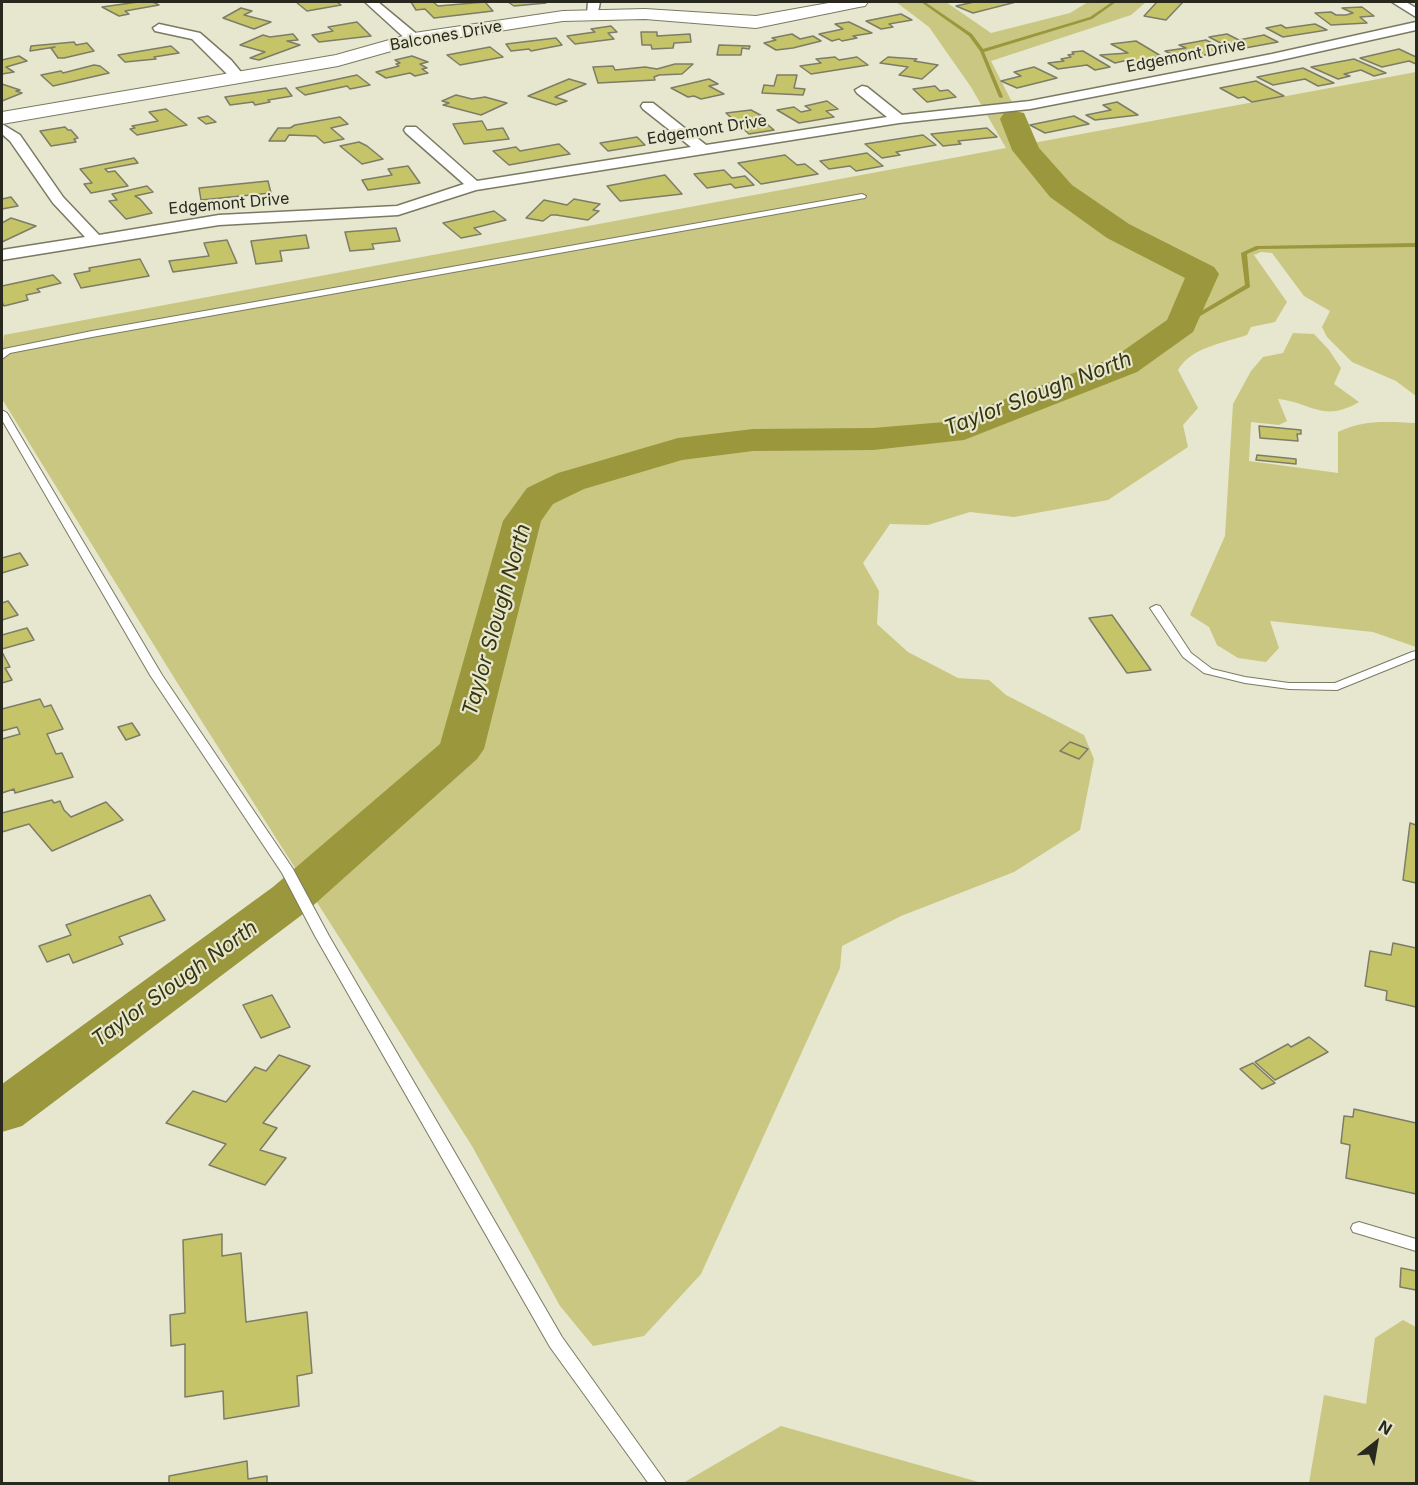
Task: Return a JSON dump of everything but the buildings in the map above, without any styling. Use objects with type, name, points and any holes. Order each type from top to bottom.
[{"type":"street","points":[[371,2],[414,39]]},
{"type":"street","name":"Balcones Drive","points":[[2,118],[338,60],[414,39],[563,16],[594,8],[756,22],[859,2]]},
{"type":"street","points":[[1398,2],[1416,13]]},
{"type":"street","name":"Edgemont Drive","points":[[2,255],[94,238],[219,220],[398,210],[474,186],[899,119],[1030,105],[1272,58],[1416,26]]},
{"type":"street","points":[[159,28],[196,36],[239,78]]},
{"type":"street","points":[[862,90],[899,119]]},
{"type":"street","points":[[648,106],[702,149]]},
{"type":"street","points":[[2,128],[15,138],[58,200],[94,238]]},
{"type":"street","points":[[411,130],[474,186]]},
{"type":"lane","points":[[2,356],[7,351],[92,334],[862,196]]},
{"type":"lane","points":[[2,413],[156,675],[288,873],[556,1342],[659,1484]]},
{"type":"lane","points":[[1156,608],[1187,655],[1208,671],[1245,680],[1289,686],[1337,687],[1416,654]]},
{"type":"lane","points":[[1359,1228],[1416,1245]]},
{"type":"shaded area","points":[[896,2],[946,2],[991,33],[1070,13],[1088,2],[1146,2],[1131,15],[991,61],[1033,143],[1416,72],[1416,396],[1396,381],[1352,362],[1327,337],[1322,327],[1330,311],[1304,296],[1272,253],[1261,252],[1254,255],[1287,302],[1275,322],[1251,327],[1247,335],[1199,351],[1184,362],[1178,370],[1198,408],[1183,425],[1188,447],[1108,500],[1014,517],[970,512],[928,525],[890,524],[863,563],[879,591],[877,624],[908,652],[958,678],[989,680],[1006,695],[1084,735],[1094,759],[1080,830],[1014,872],[901,916],[842,946],[840,968],[701,1274],[644,1336],[593,1346],[560,1306],[472,1146],[178,684],[2,399],[4,335],[1006,148],[971,87],[929,27]]},
{"type":"shaded area","points":[[1293,333],[1314,334],[1341,368],[1334,384],[1359,402],[1347,408],[1327,411],[1278,399],[1287,421],[1279,425],[1251,422],[1249,461],[1338,473],[1338,432],[1367,423],[1416,423],[1416,647],[1373,632],[1270,621],[1279,648],[1266,662],[1238,658],[1217,645],[1209,627],[1190,615],[1225,536],[1233,404],[1251,371],[1263,357],[1283,353]]},
{"type":"shaded area","points":[[1403,1320],[1416,1327],[1416,1483],[1309,1483],[1324,1395],[1366,1404],[1375,1338]]},
{"type":"shaded area","points":[[781,1426],[982,1483],[683,1483]]},
{"type":"waterway","points":[[923,2],[971,35],[982,51]]},
{"type":"waterway","name":"Taylor Slough North","points":[[982,51],[1091,18],[1114,2]]},
{"type":"waterway","name":"Taylor Slough North","points":[[982,51],[1001,97]]},
{"type":"waterway","name":"Taylor Slough North","points":[[2,1112],[290,899],[461,749],[522,521],[540,496],[571,481],[678,449],[753,440],[873,439],[951,432],[1125,365],[1181,325],[1203,274],[1118,231],[1061,191],[1026,150],[1014,119]]},
{"type":"waterway","points":[[1181,325],[1248,286],[1244,253],[1258,247],[1416,245]]}]
